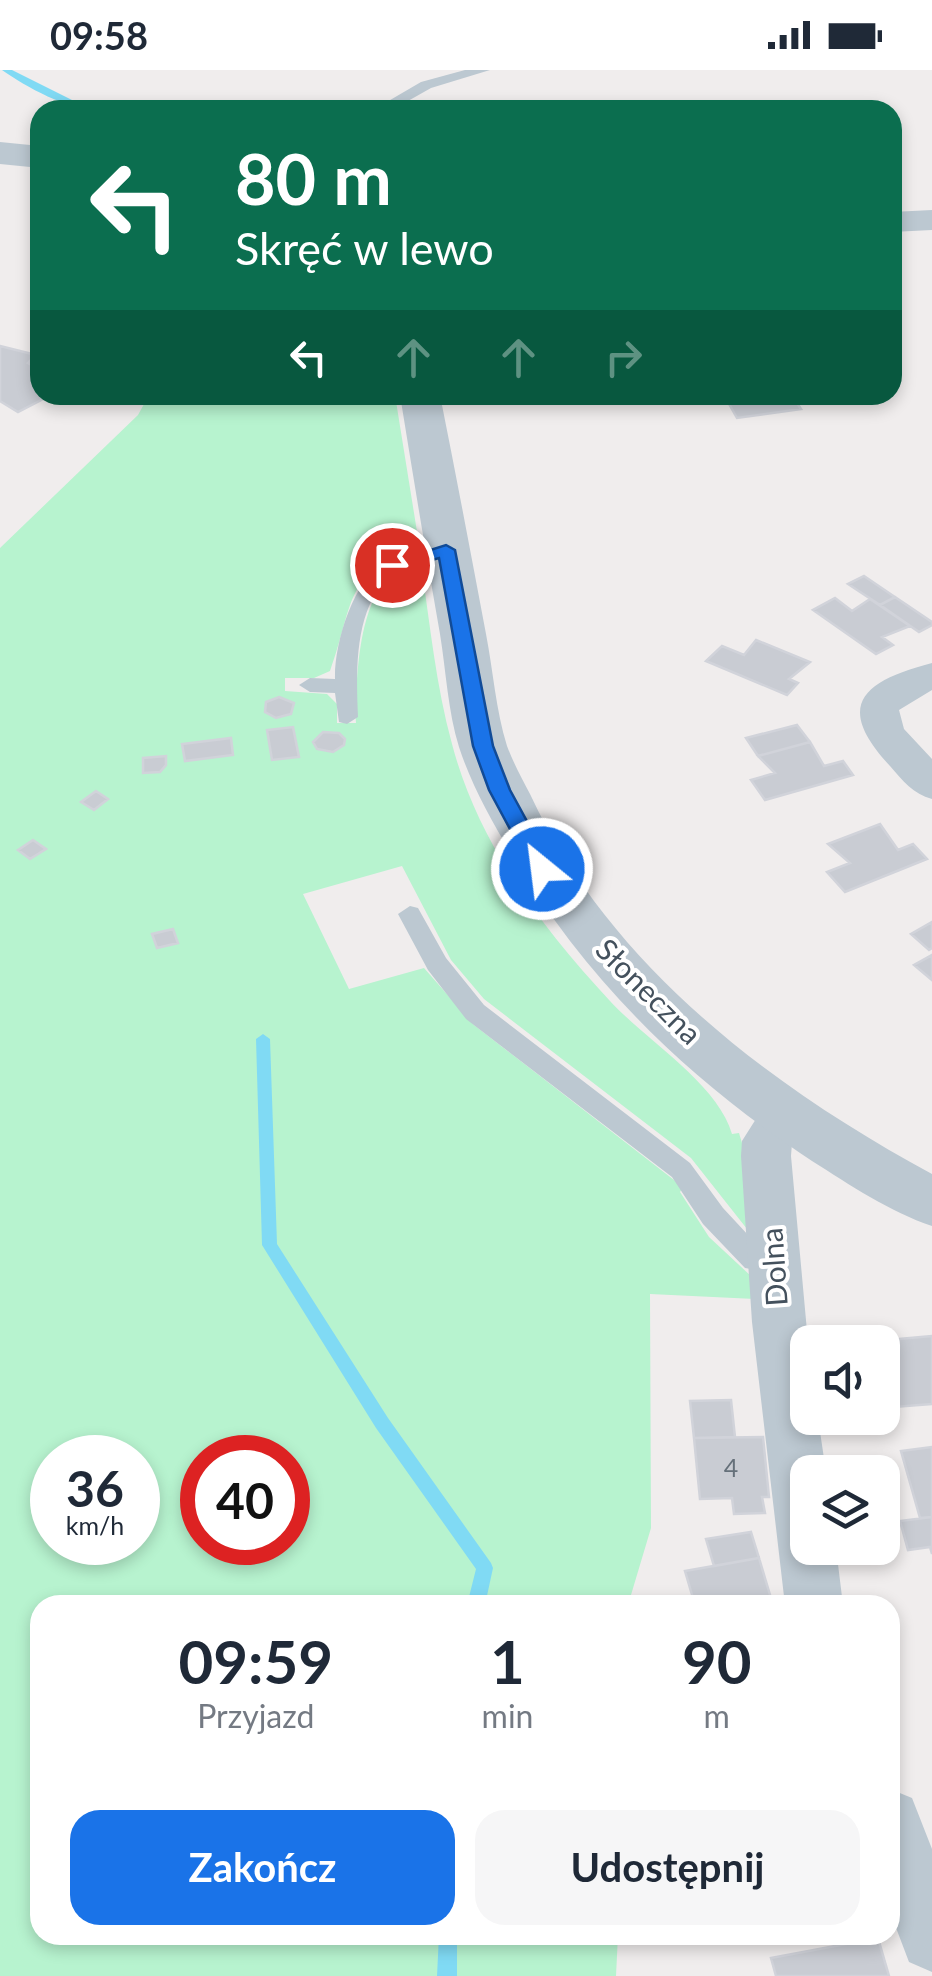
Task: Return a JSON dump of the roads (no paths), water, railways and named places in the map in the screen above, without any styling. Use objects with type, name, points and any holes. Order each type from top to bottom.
[{"type":"street","points":[[0,153],[30,156]]},
{"type":"street","points":[[902,222],[932,220]]},
{"type":"street","name":"Słoneczna","points":[[422,405],[483,746],[499,790],[542,869],[641,991],[732,1074],[785,1113],[932,1202]]},
{"type":"street","points":[[932,676],[910,682],[884,698],[876,712],[886,734],[932,784]]},
{"type":"street","name":"Dolna","points":[[785,1113],[767,1141],[766,1156],[813,1595]]},
{"type":"street","points":[[900,1848],[932,1939]]},
{"type":"lane","points":[[399,100],[426,85],[482,70]]},
{"type":"lane","points":[[347,717],[344,686],[350,636],[359,609],[376,581],[405,558],[446,550]]},
{"type":"lane","points":[[310,685],[344,686]]},
{"type":"lane","points":[[410,914],[438,964],[475,1012],[682,1170],[713,1216],[754,1260],[775,1262]]},
{"type":"waterway","points":[[6,70],[65,100]]},
{"type":"waterway","points":[[263,1039],[270,1245],[382,1423],[485,1568],[478,1595]]},
{"type":"waterway","points":[[447,1976],[448,1945]]}]
